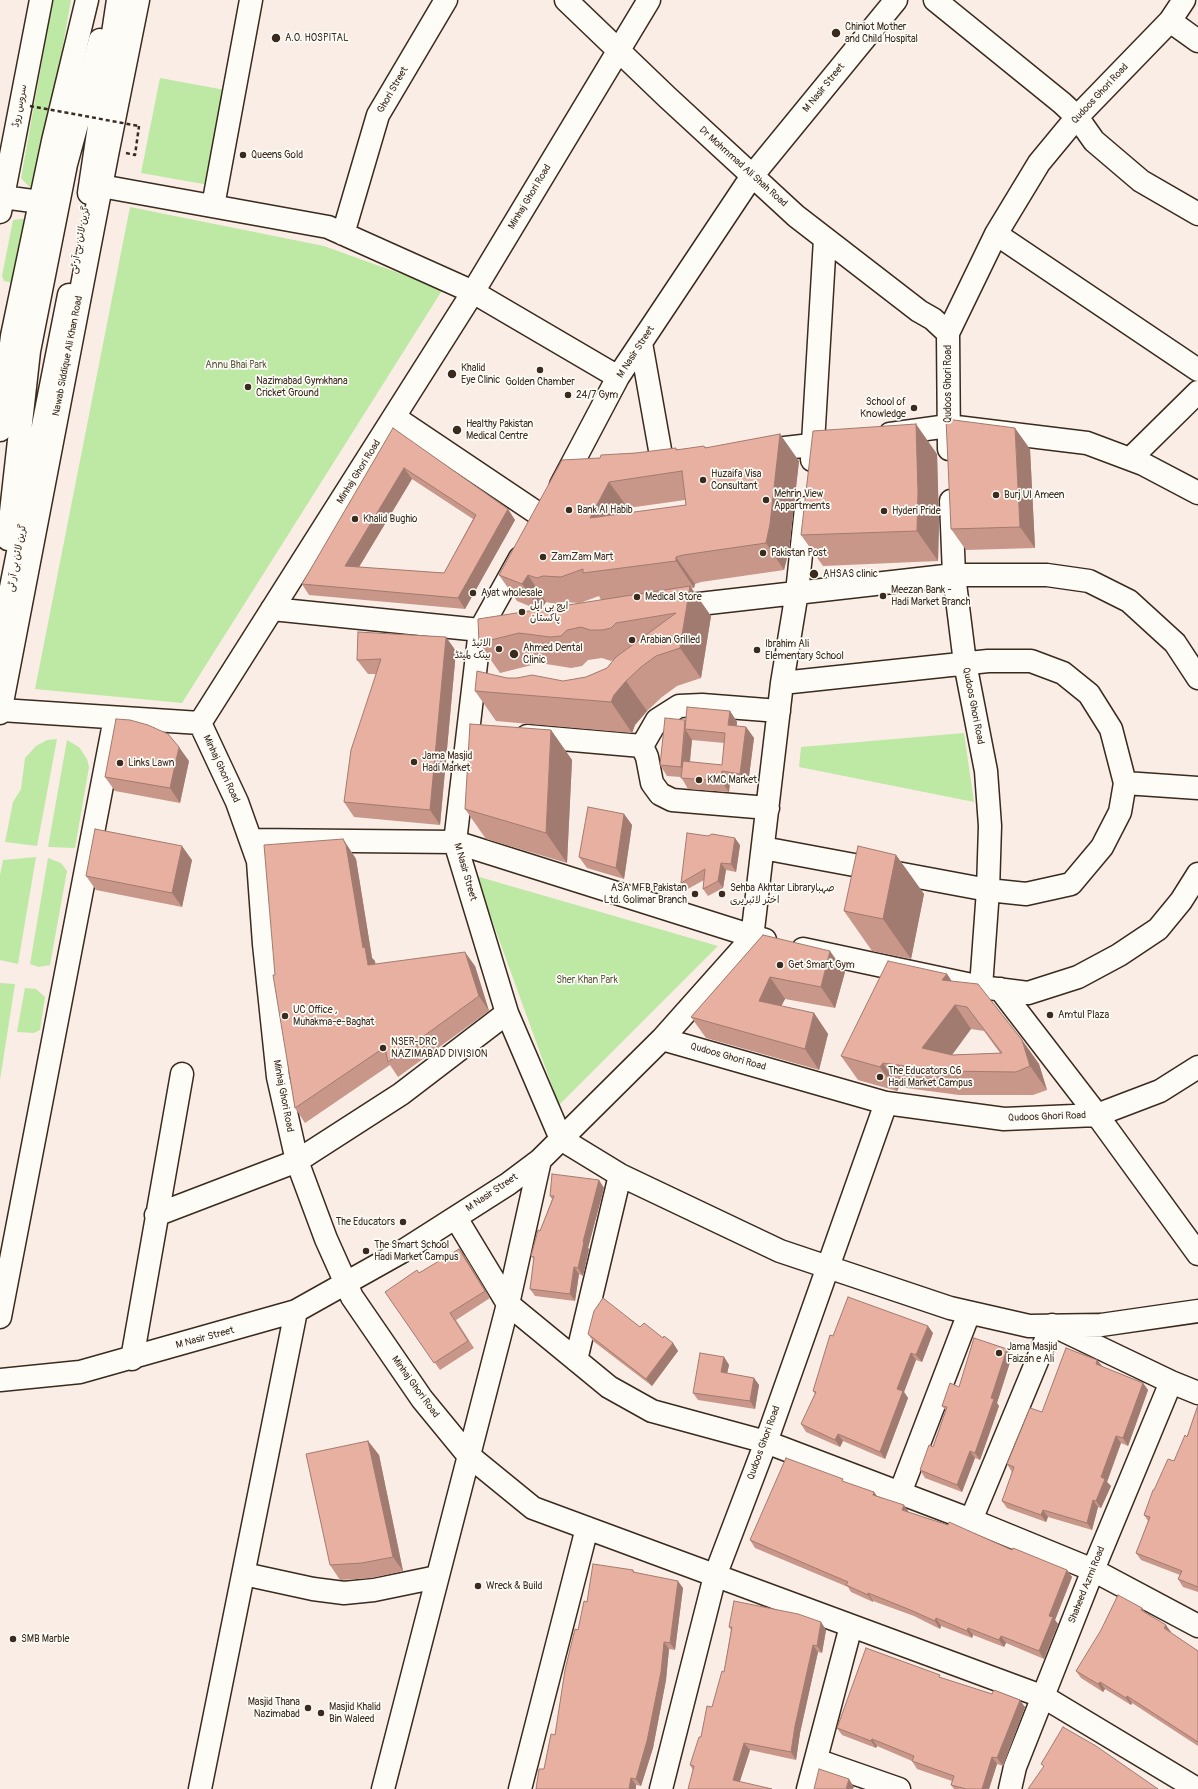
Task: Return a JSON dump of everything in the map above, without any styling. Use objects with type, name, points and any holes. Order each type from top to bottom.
[{"type":"street","name":"سروس روڈ","points":[[1,205],[41,0]]},
{"type":"street","points":[[0,430],[12,336],[40,202],[87,0]]},
{"type":"street","name":"گرین لائن بی آر ٹی","points":[[0,605],[29,352],[66,164],[112,0]]},
{"type":"street","name":"گرین لائن بی آر ٹی","points":[[0,643],[93,170],[118,0]]},
{"type":"street","name":"Nawab Siddique Ali Khan Road","points":[[0,712],[138,0]]},
{"type":"street","points":[[213,206],[250,0]]},
{"type":"street","name":"Ghori Street","points":[[343,234],[378,115],[446,0]]},
{"type":"street","name":"Dr Mohmmad Ali Shah Road","points":[[566,0],[796,216],[919,311],[941,326]]},
{"type":"street","name":"Minhaj Ghori Road","points":[[649,0],[473,292],[200,723],[237,802],[252,840],[258,861],[264,944],[278,1077],[296,1161],[326,1239],[352,1297],[422,1399],[468,1456],[533,1508],[1044,1697],[1197,1789]]},
{"type":"street","name":"M Nasir Street","points":[[0,1380],[80,1372],[132,1359],[296,1311],[403,1251],[456,1218],[508,1184],[540,1160],[561,1139],[507,1013],[455,842],[480,630],[618,377],[752,176],[896,0]]},
{"type":"street","points":[[934,0],[1062,102],[1077,117],[1094,141],[1141,181],[1198,214]]},
{"type":"street","name":"Qudoos Ghori Road","points":[[990,988],[988,890],[990,826],[986,771],[965,663],[954,575],[948,426],[941,326],[1039,163],[1077,117],[1170,21],[1184,0]]},
{"type":"street","points":[[1170,21],[1198,41]]},
{"type":"street","points":[[101,186],[328,227],[473,292],[618,377]]},
{"type":"street","points":[[1,205],[40,202]]},
{"type":"street","points":[[996,234],[1198,370]]},
{"type":"street","points":[[825,239],[813,445],[797,592],[782,682],[752,938],[662,1039],[561,1139],[620,1175],[780,1251],[950,1308],[1029,1326],[1101,1325],[1198,1311]]},
{"type":"street","points":[[641,343],[662,461]]},
{"type":"street","points":[[1130,459],[1198,392]]},
{"type":"street","points":[[394,417],[543,517]]},
{"type":"street","points":[[869,437],[948,426],[1087,443],[1143,464],[1198,493]]},
{"type":"street","points":[[738,453],[845,440]]},
{"type":"street","points":[[639,462],[685,459]]},
{"type":"street","points":[[570,467],[593,465]]},
{"type":"street","points":[[654,609],[954,575],[1047,575],[1089,581],[1129,601],[1175,643],[1198,678]]},
{"type":"street","points":[[272,609],[480,630],[512,626]]},
{"type":"street","points":[[763,848],[988,890],[1026,894],[1072,884],[1102,847],[1120,812],[1125,783],[1111,729],[1089,694],[1063,672],[1031,661],[988,661],[782,682]]},
{"type":"street","points":[[642,746],[657,720],[679,706],[702,705],[779,711]]},
{"type":"street","points":[[0,712],[200,723]]},
{"type":"street","points":[[0,1317],[115,718]]},
{"type":"street","points":[[468,731],[642,746]]},
{"type":"street","points":[[642,746],[647,757],[652,783],[660,794],[672,800],[768,808]]},
{"type":"street","points":[[1125,783],[1198,788]]},
{"type":"street","points":[[252,840],[455,842],[752,938],[990,988],[1028,993],[1078,977],[1119,955],[1158,929],[1181,901],[1198,874]]},
{"type":"street","points":[[990,988],[1097,1115],[1198,1254]]},
{"type":"street","points":[[156,1215],[296,1161],[402,1094],[507,1013]]},
{"type":"street","name":"Qudoos Ghori Road","points":[[662,1039],[886,1103],[1004,1119],[1097,1115],[1160,1091],[1198,1067]]},
{"type":"street","points":[[132,1359],[156,1215],[182,1074]]},
{"type":"street","name":"Qudoos Ghori Road","points":[[661,1789],[715,1576],[766,1442],[886,1103]]},
{"type":"street","points":[[383,1789],[508,1304],[540,1160]]},
{"type":"street","points":[[576,1360],[620,1175]]},
{"type":"street","points":[[456,1218],[508,1304],[609,1387],[652,1411],[766,1442],[971,1520],[1093,1570],[1198,1626]]},
{"type":"street","points":[[200,1789],[296,1311]]},
{"type":"street","points":[[900,1493],[970,1313]]},
{"type":"street","points":[[1052,1325],[1170,1382],[1198,1393]]},
{"type":"street","points":[[971,1520],[1052,1325]]},
{"type":"street","name":"Shaheed Azmi Road","points":[[1010,1789],[1015,1767],[1093,1570],[1170,1382]]},
{"type":"street","points":[[520,1789],[588,1528]]},
{"type":"street","points":[[244,1574],[313,1589],[344,1593],[374,1590],[437,1577]]},
{"type":"street","points":[[808,1789],[851,1626]]},
{"type":"street","points":[[816,1760],[899,1789]]},
{"type":"path","points":[[30,106],[139,126],[135,155]]},
{"type":"green space","points":[[53,0],[71,0],[62,51],[63,81],[34,192],[21,178]]},
{"type":"green space","points":[[160,78],[225,90],[209,185],[141,173]]},
{"type":"green space","name":"Annu Bhai Park","points":[[130,207],[324,246],[443,289],[182,703],[35,689]]},
{"type":"green space","points":[[28,218],[26,286],[4,281],[2,276],[13,220]]},
{"type":"green space","points":[[964,733],[974,802],[799,767],[801,747]]},
{"type":"green space","points":[[57,739],[37,846],[5,842],[13,802],[21,789],[25,758],[36,746],[47,740]]},
{"type":"green space","points":[[67,740],[79,747],[87,759],[89,767],[75,848],[48,847]]},
{"type":"green space","points":[[36,857],[18,964],[0,960],[0,875],[3,860]]},
{"type":"green space","points":[[48,858],[61,863],[67,871],[50,965],[39,967],[30,964]]},
{"type":"green space","name":"Sher Khan Park","points":[[476,876],[718,946],[559,1105]]},
{"type":"green space","points":[[0,983],[15,984],[0,1080]]},
{"type":"green space","points":[[25,988],[36,989],[45,997],[40,1030],[34,1033],[17,1032]]},
{"type":"building","name":"Burj Ul Ameen","points":[[946,419],[1015,428],[1020,527],[951,529]]},
{"type":"building","points":[[916,424],[918,492],[917,531],[801,535],[813,431]]},
{"type":"building","points":[[393,428],[508,509],[458,598],[302,584]],"holes":[[[404,468],[476,515],[444,573],[345,566]]]},
{"type":"building","points":[[780,434],[770,524],[766,543],[683,555],[676,557],[676,561],[583,573],[583,569],[561,577],[543,576],[537,578],[528,575],[522,584],[499,575],[562,460],[600,458],[601,455],[636,453],[676,448],[676,450],[704,446],[705,448]],"holes":[[[682,471],[686,505],[590,518],[609,482]]]},
{"type":"building","points":[[690,586],[680,648],[656,656],[641,667],[614,695],[611,702],[475,691],[477,671],[507,678],[532,675],[563,681],[586,677],[607,668],[616,657],[676,613],[616,623],[611,628],[602,630],[590,630],[581,627],[567,630],[561,636],[550,637],[519,633],[479,643],[478,619]]},
{"type":"building","points":[[358,632],[446,637],[430,810],[344,802],[351,750],[381,659],[357,660]]},
{"type":"building","points":[[687,707],[730,711],[728,725],[746,727],[740,774],[722,771],[721,781],[681,778],[683,761],[722,765],[725,733],[685,729]]},
{"type":"building","points":[[665,718],[685,720],[681,767],[660,765]]},
{"type":"building","points":[[116,719],[130,720],[148,725],[168,734],[179,747],[170,788],[105,777]]},
{"type":"building","points":[[470,724],[551,730],[546,833],[465,809]]},
{"type":"building","points":[[588,807],[624,814],[616,868],[579,857]]},
{"type":"building","points":[[95,829],[182,846],[172,893],[86,876]]},
{"type":"building","points":[[687,833],[708,836],[712,834],[735,838],[731,864],[721,863],[718,881],[703,889],[705,869],[681,883]]},
{"type":"building","points":[[343,839],[346,845],[363,948],[365,947],[368,965],[465,952],[479,996],[388,1062],[385,1047],[295,1108],[273,975],[275,975],[264,845]]},
{"type":"building","points":[[858,846],[896,855],[883,919],[844,911]]},
{"type":"building","points":[[763,935],[830,951],[821,987],[770,977],[759,1001],[814,1013],[805,1049],[691,1017]]},
{"type":"building","points":[[888,961],[947,974],[942,980],[978,984],[1022,1040],[1030,1066],[1016,1072],[942,1071],[883,1063],[880,1067],[841,1056]],"holes":[[[955,1005],[967,1007],[1002,1053],[952,1055],[922,1048]]]},
{"type":"building","points":[[552,1174],[599,1180],[578,1268],[574,1267],[570,1294],[530,1289],[534,1257],[531,1256],[538,1230],[540,1231],[554,1196],[550,1196]]},
{"type":"building","points":[[459,1249],[485,1291],[450,1313],[468,1341],[434,1363],[385,1292],[417,1270],[419,1273]]},
{"type":"building","points":[[848,1297],[928,1326],[916,1355],[911,1353],[897,1389],[903,1391],[880,1452],[838,1434],[835,1440],[801,1424],[816,1392],[813,1391],[830,1335],[833,1336]]},
{"type":"building","points":[[603,1298],[640,1327],[644,1323],[663,1338],[664,1336],[673,1343],[646,1379],[588,1334],[594,1311]]},
{"type":"building","points":[[974,1338],[1007,1349],[991,1398],[994,1399],[975,1453],[970,1451],[957,1485],[920,1470],[929,1445],[933,1447],[947,1407],[942,1406],[950,1383],[959,1387]]},
{"type":"building","points":[[1066,1348],[1097,1360],[1096,1364],[1143,1383],[1123,1438],[1116,1436],[1101,1477],[1105,1479],[1096,1501],[1093,1500],[1087,1523],[1043,1510],[1041,1515],[1002,1501],[1014,1467],[1007,1464],[1030,1408],[1042,1412]]},
{"type":"building","points":[[700,1353],[724,1357],[721,1372],[754,1378],[750,1401],[693,1393]]},
{"type":"building","points":[[1198,1405],[1198,1587],[1178,1579],[1182,1571],[1136,1553],[1150,1517],[1144,1515],[1153,1490],[1168,1459],[1174,1461],[1185,1435],[1187,1437]]},
{"type":"building","points":[[368,1441],[393,1557],[362,1563],[330,1565],[306,1454]]},
{"type":"building","points":[[786,1458],[843,1479],[842,1481],[874,1492],[873,1495],[904,1505],[902,1510],[948,1525],[949,1522],[1012,1550],[1013,1548],[1067,1570],[1049,1616],[1053,1617],[1039,1651],[1001,1636],[999,1640],[968,1628],[967,1631],[936,1618],[935,1621],[868,1593],[868,1595],[846,1585],[848,1582],[750,1540]]},
{"type":"building","points":[[593,1564],[633,1570],[633,1572],[678,1581],[670,1643],[664,1642],[661,1672],[647,1741],[636,1779],[631,1778],[629,1789],[536,1789],[539,1769],[544,1769],[551,1734],[555,1735],[565,1670],[575,1629],[578,1630],[584,1601],[587,1602]]},
{"type":"building","points":[[1118,1595],[1142,1608],[1141,1610],[1166,1625],[1164,1628],[1198,1651],[1198,1742],[1127,1696],[1126,1698],[1100,1682],[1098,1684],[1076,1671],[1101,1630]]},
{"type":"building","points":[[734,1601],[798,1614],[821,1622],[817,1646],[813,1645],[795,1726],[791,1752],[744,1743],[733,1780],[772,1789],[688,1789],[694,1766],[690,1765],[699,1737],[701,1737],[707,1706],[712,1707],[722,1671],[724,1672],[732,1627],[729,1627]]},
{"type":"building","points":[[866,1648],[940,1675],[939,1677],[992,1694],[994,1690],[1020,1700],[997,1758],[992,1757],[982,1789],[966,1789],[951,1785],[954,1776],[912,1761],[914,1756],[872,1739],[871,1741],[837,1728]]},
{"type":"building","points":[[1063,1727],[1096,1746],[1158,1789],[1028,1789],[1044,1766],[1041,1764]]},
{"type":"building","points":[[819,1769],[849,1779],[846,1789],[814,1789]]},
{"type":"place","name":"Chiniot Mother and Child Hospital","points":[[836,33]]},
{"type":"place","name":"A.O. HOSPITAL","points":[[276,38]]},
{"type":"place","name":"Queens Gold","points":[[243,155]]},
{"type":"place","name":"Golden Chamber","points":[[540,370]]},
{"type":"place","name":"Khalid Eye Clinic","points":[[452,374]]},
{"type":"place","name":"Nazimabad Gymkhana Cricket Ground","points":[[248,387]]},
{"type":"place","name":"24/7 Gym","points":[[568,395]]},
{"type":"place","name":"School of Knowledge","points":[[914,408]]},
{"type":"place","name":"Healthy Pakistan Medical Centre","points":[[457,430]]},
{"type":"place","name":"Huzaifa Visa Consultant","points":[[703,480]]},
{"type":"place","name":"Burj Ul Ameen","points":[[996,495]]},
{"type":"place","name":"Mehrin View Appartments","points":[[766,500]]},
{"type":"place","name":"Bank Al Habib","points":[[569,510]]},
{"type":"place","name":"Hyderi Pride","points":[[884,511]]},
{"type":"place","name":"Khalid Bughio","points":[[355,519]]},
{"type":"place","name":"Pakistan Post","points":[[763,553]]},
{"type":"place","name":"ZamZam Mart","points":[[543,557]]},
{"type":"place","name":"AHSAS clinic","points":[[814,574]]},
{"type":"place","name":"Ayat wholesale","points":[[473,593]]},
{"type":"place","name":"Meezan Bank - Hadi Market Branch","points":[[883,596]]},
{"type":"place","name":"Medical Store","points":[[637,597]]},
{"type":"place","name":"ایچ بی ایل پاکستان","points":[[522,612]]},
{"type":"place","name":"Arabian Grilled","points":[[632,640]]},
{"type":"place","name":"الائیڈ بینک لمیٹڈ","points":[[499,649]]},
{"type":"place","name":"Ibrahim Ali Elementary School","points":[[757,650]]},
{"type":"place","name":"Ahmed Dental Clinic","points":[[514,654]]},
{"type":"place","name":"Jama Masjid Hadi Market","points":[[414,762]]},
{"type":"place","name":"Links Lawn","points":[[120,763]]},
{"type":"place","name":"KMC Market","points":[[699,780]]},
{"type":"place","name":"ASA MFB Pakistan Ltd. Golimar Branch","points":[[695,894]]},
{"type":"place","name":"Sehba Akhtar Libraryصہبا اختر لائبریری","points":[[722,894]]},
{"type":"place","name":"Get Smart Gym","points":[[780,965]]},
{"type":"place","name":"Amtul Plaza","points":[[1050,1015]]},
{"type":"place","name":"UC Office , Muhakma-e-Baghat","points":[[285,1016]]},
{"type":"place","name":"NSER-DRC NAZIMABAD DIVISION","points":[[383,1048]]},
{"type":"place","name":"The Educators C6 Hadi Market Campus","points":[[880,1077]]},
{"type":"place","name":"The Educators","points":[[403,1222]]},
{"type":"place","name":"The Smart School Hadi Market Campus","points":[[366,1251]]},
{"type":"place","name":"Jama Masjid Faizan e Ali","points":[[999,1353]]},
{"type":"place","name":"Wreck & Build","points":[[478,1586]]},
{"type":"place","name":"SMB Marble","points":[[13,1639]]},
{"type":"place","name":"Masjid Thana Nazimabad","points":[[308,1708]]},
{"type":"place","name":"Masjid Khalid Bin Waleed","points":[[321,1713]]}]
